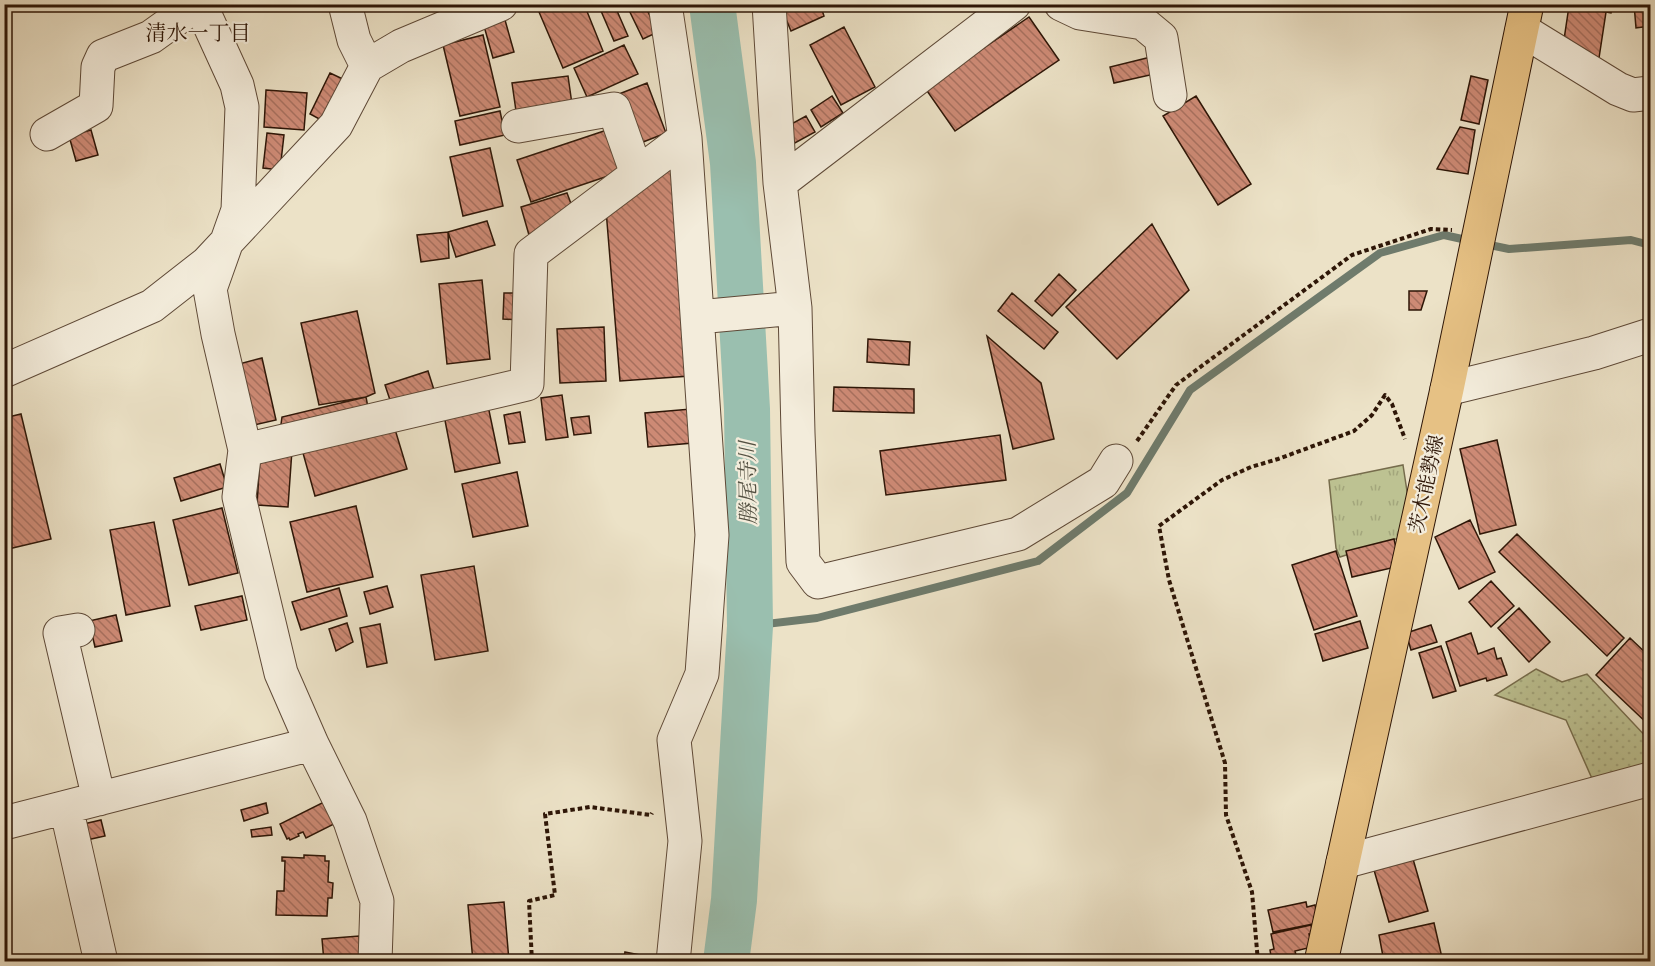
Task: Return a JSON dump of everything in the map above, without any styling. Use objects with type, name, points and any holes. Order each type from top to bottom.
[{"type":"main road","name":"茨木能勢線","points":[[1321,962],[1447,389],[1524,17]]},
{"type":"street","points":[[48,134],[96,106],[99,67],[103,56],[151,37],[199,4],[237,84],[242,107],[238,210],[210,289],[245,450],[239,497],[280,673],[350,821],[377,901],[375,962]]},
{"type":"street","points":[[345,4],[354,40],[368,66]]},
{"type":"street","points":[[4,371],[152,306],[207,263],[336,125],[368,66],[401,46],[501,4]]},
{"type":"street","points":[[665,4],[685,138],[712,535],[702,674],[674,740],[685,841],[673,962]]},
{"type":"street","points":[[769,4],[780,183],[795,308],[803,562],[818,582],[1018,534],[1103,482],[1116,461]]},
{"type":"street","points":[[780,183],[1014,4]]},
{"type":"street","points":[[1061,4],[1080,13],[1143,23],[1161,38],[1170,96]]},
{"type":"street","points":[[1524,17],[1618,89],[1633,94],[1648,90]]},
{"type":"street","points":[[518,126],[614,109],[637,174]]},
{"type":"street","points":[[245,450],[527,384],[531,254],[685,138]]},
{"type":"street","points":[[698,317],[795,308]]},
{"type":"street","points":[[1447,389],[1594,353],[1650,335]]},
{"type":"street","points":[[78,630],[60,633],[99,799]]},
{"type":"street","points":[[4,823],[312,744]]},
{"type":"street","points":[[1343,862],[1650,779]]},
{"type":"street","points":[[66,807],[101,962]]},
{"type":"path","points":[[1116,461],[1138,440],[1176,385],[1352,255],[1431,229],[1477,244]]},
{"type":"path","points":[[1258,962],[1252,892],[1226,815],[1226,764],[1169,580],[1159,525],[1194,499],[1232,476],[1251,467],[1354,431],[1372,415],[1384,395],[1392,404],[1407,448]]},
{"type":"path","points":[[532,962],[529,901],[555,895],[545,814],[590,807],[651,814],[678,775]]},
{"type":"green space","points":[[1403,465],[1408,498],[1399,538],[1340,557],[1336,548],[1329,480]]},
{"type":"green space","points":[[1536,669],[1562,682],[1587,674],[1650,741],[1650,766],[1594,783],[1566,720],[1495,695]]},
{"type":"building","points":[[558,4],[584,4],[603,51],[563,68],[539,12]]},
{"type":"building","points":[[598,4],[614,4],[628,36],[614,41]]},
{"type":"building","points":[[626,4],[644,4],[658,32],[643,39]]},
{"type":"building","points":[[801,4],[820,4],[824,16],[791,31],[783,12]]},
{"type":"building","points":[[1579,4],[1613,4],[1611,13],[1578,7]]},
{"type":"building","points":[[1634,4],[1650,4],[1650,26],[1636,28]]},
{"type":"building","points":[[1569,6],[1606,12],[1599,58],[1562,53]]},
{"type":"building","points":[[1029,17],[1059,60],[955,131],[925,88]]},
{"type":"building","points":[[505,20],[514,52],[493,58],[484,26]]},
{"type":"building","points":[[844,27],[875,87],[841,105],[810,45]]},
{"type":"building","points":[[483,35],[500,107],[460,116],[443,45]]},
{"type":"building","points":[[624,45],[638,74],[587,97],[574,68]]},
{"type":"building","points":[[1155,56],[1159,73],[1114,83],[1110,67]]},
{"type":"building","points":[[330,73],[343,79],[323,121],[310,114]]},
{"type":"building","points":[[568,76],[572,104],[516,111],[512,83]]},
{"type":"building","points":[[1471,76],[1488,80],[1479,124],[1461,120]]},
{"type":"building","points":[[647,83],[666,133],[638,144],[619,94]]},
{"type":"building","points":[[266,90],[307,93],[304,130],[264,127]]},
{"type":"building","points":[[832,96],[843,113],[821,127],[811,110]]},
{"type":"building","points":[[1196,96],[1251,184],[1218,205],[1163,116]]},
{"type":"building","points":[[500,111],[505,135],[460,145],[455,121]]},
{"type":"building","points":[[806,116],[815,132],[793,144],[784,128]]},
{"type":"building","points":[[1460,127],[1475,130],[1468,174],[1437,169]]},
{"type":"building","points":[[91,130],[98,155],[76,161],[69,136]]},
{"type":"building","points":[[607,130],[620,172],[531,202],[517,160]]},
{"type":"building","points":[[267,133],[284,135],[280,170],[263,168]]},
{"type":"building","points":[[490,148],[503,206],[463,216],[450,157]]},
{"type":"building","points":[[674,164],[690,376],[620,381],[606,210]]},
{"type":"building","points":[[567,193],[573,209],[529,235],[521,207]]},
{"type":"building","points":[[487,221],[495,245],[456,257],[448,232]]},
{"type":"building","points":[[1152,224],[1189,290],[1117,359],[1066,307]]},
{"type":"building","points":[[448,232],[449,258],[421,262],[417,235]]},
{"type":"building","points":[[1059,274],[1076,290],[1052,316],[1035,301]]},
{"type":"building","points":[[482,280],[490,359],[447,364],[439,284]]},
{"type":"building","points":[[1409,291],[1427,291],[1421,310],[1409,310]]},
{"type":"building","points":[[504,293],[522,293],[521,320],[503,319]]},
{"type":"building","points":[[1012,293],[1058,332],[1044,349],[998,311]]},
{"type":"building","points":[[357,311],[375,393],[366,397],[319,405],[301,323]]},
{"type":"building","points":[[604,327],[606,381],[560,383],[557,329]]},
{"type":"building","points":[[987,336],[1041,383],[1054,439],[1013,449]]},
{"type":"building","points":[[868,339],[910,342],[909,365],[867,362]]},
{"type":"building","points":[[262,358],[276,420],[254,425],[239,364]]},
{"type":"building","points":[[428,371],[435,393],[392,406],[385,385]]},
{"type":"building","points":[[834,387],[914,389],[914,413],[833,411]]},
{"type":"building","points":[[562,395],[568,437],[546,440],[541,398]]},
{"type":"building","points":[[366,397],[370,418],[279,439],[282,417]]},
{"type":"building","points":[[487,401],[500,463],[455,472],[443,410]]},
{"type":"building","points":[[691,409],[693,443],[648,447],[645,413]]},
{"type":"building","points":[[520,412],[525,442],[509,444],[504,415]]},
{"type":"building","points":[[21,414],[51,539],[4,550],[4,418]]},
{"type":"building","points":[[589,416],[591,433],[574,435],[571,418]]},
{"type":"building","points":[[394,426],[407,469],[315,496],[303,453]]},
{"type":"building","points":[[1000,435],[1006,480],[886,495],[880,451]]},
{"type":"building","points":[[1497,440],[1516,525],[1480,534],[1460,449]]},
{"type":"building","points":[[292,450],[288,507],[257,505],[260,456]]},
{"type":"building","points":[[220,464],[227,487],[181,501],[174,478]]},
{"type":"building","points":[[517,472],[528,526],[473,537],[462,484]]},
{"type":"building","points":[[356,506],[373,577],[307,592],[290,522]]},
{"type":"building","points":[[222,508],[238,573],[189,585],[173,520]]},
{"type":"building","points":[[1470,520],[1495,572],[1459,589],[1435,537]]},
{"type":"building","points":[[154,522],[170,606],[126,615],[110,530]]},
{"type":"building","points":[[1517,534],[1624,638],[1607,656],[1499,552]]},
{"type":"building","points":[[1394,539],[1400,566],[1352,577],[1346,551]]},
{"type":"building","points":[[1336,551],[1357,616],[1314,630],[1292,565]]},
{"type":"building","points":[[474,566],[488,651],[435,660],[421,575]]},
{"type":"building","points":[[1491,581],[1514,606],[1491,627],[1469,602]]},
{"type":"building","points":[[387,586],[393,607],[370,614],[364,592]]},
{"type":"building","points":[[339,588],[347,616],[301,630],[292,602]]},
{"type":"building","points":[[242,596],[247,620],[201,630],[195,606]]},
{"type":"building","points":[[1519,608],[1550,642],[1529,662],[1498,628]]},
{"type":"building","points":[[116,615],[122,641],[95,647],[89,621]]},
{"type":"building","points":[[1360,621],[1368,648],[1323,661],[1315,634]]},
{"type":"building","points":[[347,623],[353,642],[336,651],[329,629]]},
{"type":"building","points":[[380,624],[387,663],[367,667],[360,628]]},
{"type":"building","points":[[1431,625],[1437,642],[1411,650],[1406,633]]},
{"type":"building","points":[[1471,633],[1478,654],[1494,648],[1497,659],[1501,658],[1507,675],[1487,681],[1486,678],[1460,686],[1446,642]]},
{"type":"building","points":[[1630,638],[1650,657],[1650,726],[1596,675]]},
{"type":"building","points":[[1441,646],[1456,691],[1433,698],[1419,653]]},
{"type":"building","points":[[326,801],[336,823],[306,838],[303,832],[290,840],[287,839],[280,824]]},
{"type":"building","points":[[266,803],[268,813],[244,821],[241,810]]},
{"type":"building","points":[[101,820],[105,836],[82,841],[79,825]]},
{"type":"building","points":[[271,827],[272,835],[252,837],[251,830]]},
{"type":"building","points":[[304,855],[325,856],[325,861],[329,861],[328,882],[333,883],[332,898],[328,898],[327,916],[276,915],[277,891],[284,891],[285,861],[282,861],[282,857],[304,858]]},
{"type":"building","points":[[1413,859],[1428,911],[1389,922],[1374,870]]},
{"type":"building","points":[[504,902],[509,961],[473,962],[468,905]]},
{"type":"building","points":[[1306,902],[1307,907],[1315,905],[1318,923],[1273,932],[1268,910]]},
{"type":"building","points":[[1434,923],[1443,962],[1384,962],[1379,935]]},
{"type":"building","points":[[1311,925],[1313,934],[1309,934],[1312,947],[1295,951],[1297,959],[1272,962],[1270,950],[1274,949],[1271,934]]},
{"type":"building","points":[[359,936],[362,962],[324,962],[322,939]]},
{"type":"building","points":[[625,952],[656,958],[656,962],[623,962]]},
{"type":"waterway","name":"勝尾寺川","points":[[712,4],[733,163],[747,409],[750,626],[734,900],[726,962]]},
{"type":"waterway","points":[[750,626],[817,618],[1038,561],[1127,493],[1190,390],[1380,253],[1444,235],[1471,241]]},
{"type":"waterway","points":[[1485,244],[1509,249],[1631,240],[1650,245]]},
{"type":"district","name":"清水一丁目","points":[[198,33]]}]
